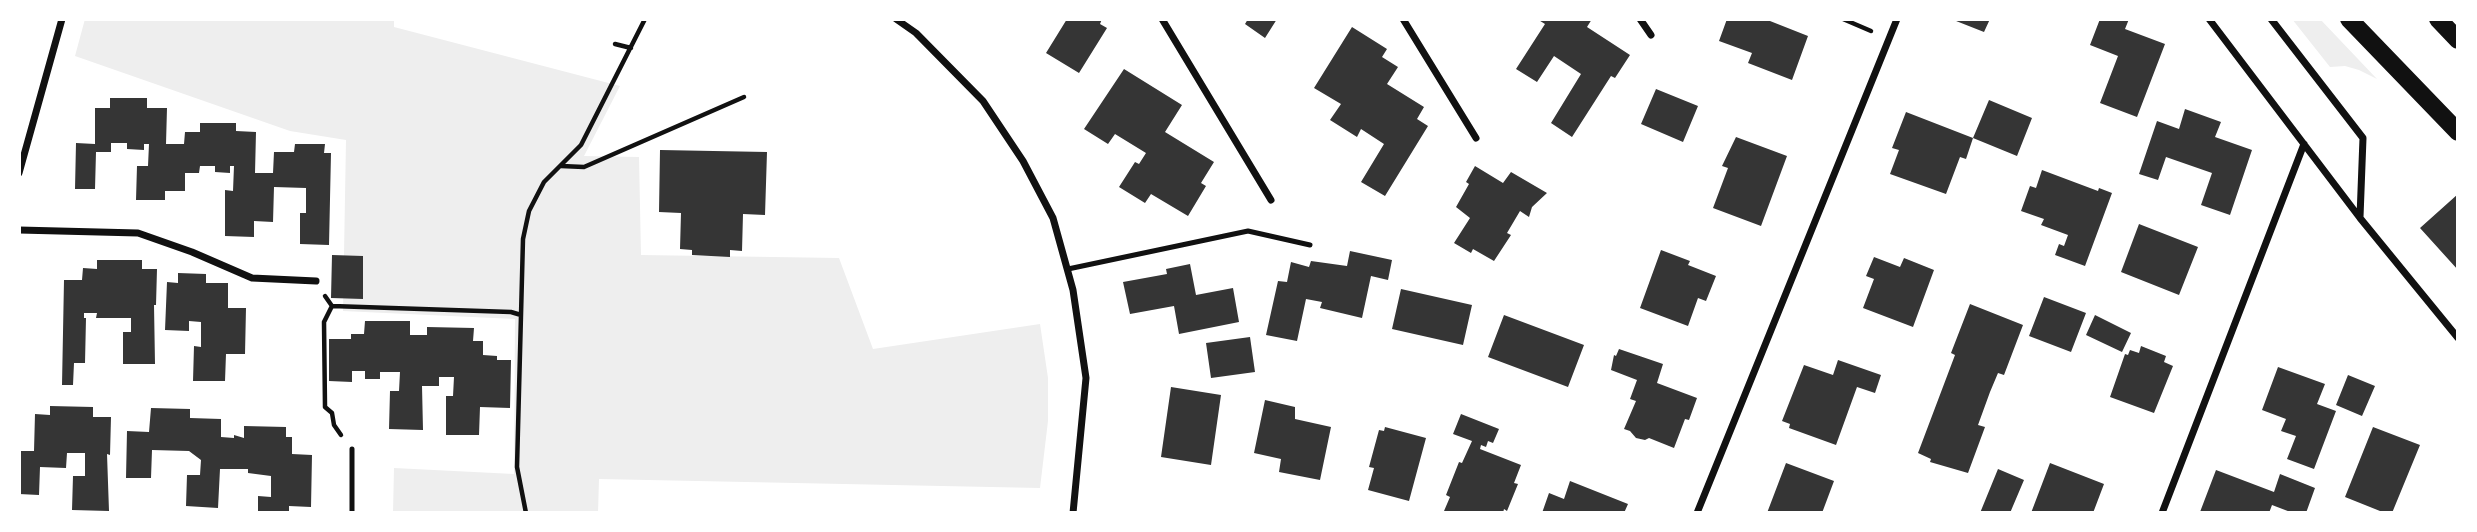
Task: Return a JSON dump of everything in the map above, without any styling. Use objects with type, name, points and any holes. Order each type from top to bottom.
[{"type":"main road","points":[[2349,19],[2458,132]]},
{"type":"main road","points":[[2438,19],[2458,40]]},
{"type":"street","points":[[19,173],[62,19]]},
{"type":"street","points":[[896,19],[916,33],[983,101],[1023,161],[1053,218],[1073,290],[1086,378],[1073,513]]},
{"type":"street","points":[[1162,19],[1271,200]]},
{"type":"street","points":[[1403,19],[1476,138]]},
{"type":"street","points":[[1640,19],[1651,35]]},
{"type":"street","points":[[1697,513],[1897,19]]},
{"type":"street","points":[[2208,19],[2360,218],[2458,338]]},
{"type":"street","points":[[2271,19],[2363,138],[2360,218]]},
{"type":"street","points":[[2162,513],[2304,144]]},
{"type":"street","points":[[19,230],[138,233],[253,278],[316,281]]},
{"type":"lane","points":[[1068,270],[1248,231],[1310,245]]},
{"type":"lane","points":[[352,449],[352,513]]},
{"type":"path","points":[[526,513],[517,467],[523,239],[529,211],[544,181],[581,145],[645,19]]},
{"type":"path","points":[[1843,19],[1889,38]]},
{"type":"path","points":[[615,44],[631,48]]},
{"type":"path","points":[[560,166],[584,167],[744,97]]},
{"type":"path","points":[[316,281],[332,306]]},
{"type":"path","points":[[332,306],[522,315]]},
{"type":"path","points":[[332,306],[324,322],[326,407],[332,413],[334,425],[352,449]]},
{"type":"shaded area","points":[[85,19],[394,19],[394,27],[620,86],[584,156],[639,157],[641,255],[839,258],[873,349],[1040,324],[1048,378],[1048,421],[1040,488],[599,479],[598,513],[393,513],[394,468],[514,474],[515,319],[343,311],[346,140],[290,131],[75,56]]},
{"type":"shaded area","points":[[2292,19],[2320,19],[2377,79],[2345,66],[2330,67]]},
{"type":"building","points":[[1067,19],[1102,19],[1100,24],[1107,28],[1079,73],[1046,53]]},
{"type":"building","points":[[1248,19],[1277,19],[1265,38],[1245,24]]},
{"type":"building","points":[[1537,19],[1592,19],[1587,27],[1630,55],[1615,78],[1611,76],[1572,137],[1551,123],[1581,74],[1554,56],[1537,82],[1516,69],[1545,24]]},
{"type":"building","points":[[1727,19],[1771,19],[1770,21],[1808,36],[1792,80],[1748,63],[1752,53],[1719,41]]},
{"type":"building","points":[[1951,19],[1990,19],[1984,32]]},
{"type":"building","points":[[2100,19],[2129,19],[2125,29],[2165,44],[2137,117],[2100,103],[2118,56],[2090,45]]},
{"type":"building","points":[[1352,27],[1387,49],[1382,57],[1398,67],[1387,84],[1424,107],[1417,119],[1428,126],[1385,196],[1361,182],[1384,144],[1361,129],[1357,137],[1330,120],[1341,104],[1314,88]]},
{"type":"building","points":[[1124,69],[1182,105],[1165,132],[1214,162],[1201,183],[1206,186],[1188,216],[1151,194],[1145,203],[1119,187],[1135,162],[1139,164],[1146,153],[1115,134],[1108,144],[1084,129]]},
{"type":"building","points":[[1656,89],[1698,106],[1683,142],[1641,124]]},
{"type":"building","points":[[110,98],[147,98],[147,108],[167,108],[166,144],[184,144],[185,132],[200,132],[200,123],[236,123],[236,131],[256,132],[255,173],[273,173],[274,152],[294,152],[295,144],[325,144],[324,153],[331,153],[329,245],[300,244],[300,213],[306,213],[306,188],[274,187],[273,222],[254,221],[254,237],[225,236],[225,190],[233,191],[234,166],[230,166],[230,173],[215,172],[215,166],[200,166],[199,173],[185,173],[185,191],[165,191],[165,200],[136,200],[137,166],[148,166],[149,144],[144,144],[144,150],[127,149],[127,143],[111,143],[111,152],[96,152],[95,189],[75,189],[76,143],[95,144],[95,108],[110,108]]},
{"type":"building","points":[[1989,100],[2032,118],[2017,156],[1973,138]]},
{"type":"building","points":[[2185,109],[2221,122],[2215,137],[2252,150],[2230,215],[2201,205],[2212,173],[2166,157],[2158,180],[2139,174],[2157,121],[2179,129]]},
{"type":"building","points":[[1906,112],[1973,138],[1966,159],[1960,157],[1946,194],[1890,174],[1899,150],[1892,148]]},
{"type":"building","points":[[1736,137],[1787,156],[1761,226],[1713,208],[1728,168],[1722,166]]},
{"type":"building","points":[[660,150],[767,152],[765,215],[743,214],[742,251],[730,250],[730,257],[692,255],[692,250],[680,249],[681,213],[659,212]]},
{"type":"building","points":[[1475,166],[1503,183],[1511,172],[1547,193],[1532,207],[1529,217],[1520,211],[1507,233],[1511,235],[1494,261],[1473,249],[1471,253],[1454,243],[1470,218],[1456,207],[1469,184],[1466,182]]},
{"type":"building","points":[[2042,170],[2098,191],[2099,188],[2112,193],[2085,266],[2055,255],[2059,244],[2064,246],[2068,235],[2041,225],[2044,219],[2021,211],[2030,186],[2036,188]]},
{"type":"building","points":[[2458,194],[2458,270],[2420,228]]},
{"type":"building","points":[[2139,224],[2198,247],[2179,295],[2121,272]]},
{"type":"building","points":[[1661,250],[1690,261],[1688,265],[1716,276],[1706,301],[1698,298],[1688,326],[1640,308]]},
{"type":"building","points":[[1350,251],[1392,260],[1388,280],[1371,276],[1362,318],[1320,308],[1322,302],[1306,299],[1297,341],[1266,335],[1278,281],[1287,282],[1291,262],[1309,267],[1311,261],[1347,266]]},
{"type":"building","points":[[332,255],[363,256],[363,299],[331,298]]},
{"type":"building","points":[[1874,257],[1900,267],[1904,258],[1934,270],[1913,327],[1863,308],[1874,279],[1866,276]]},
{"type":"building","points":[[97,260],[142,260],[142,269],[157,269],[154,305],[155,364],[123,364],[123,332],[131,332],[131,318],[96,318],[97,313],[84,313],[85,363],[74,363],[73,385],[62,385],[64,280],[82,280],[83,268],[97,269]]},
{"type":"building","points":[[1190,264],[1196,295],[1233,288],[1239,322],[1179,334],[1174,306],[1130,314],[1123,282],[1167,274],[1166,269]]},
{"type":"building","points":[[178,273],[206,274],[206,283],[228,283],[228,308],[246,308],[245,354],[226,354],[225,381],[193,381],[194,346],[201,347],[201,322],[189,321],[189,331],[165,330],[167,282],[178,283]]},
{"type":"building","points":[[1401,289],[1472,305],[1463,345],[1392,329]]},
{"type":"building","points":[[2044,297],[2086,313],[2071,352],[2029,336]]},
{"type":"building","points":[[1970,304],[2023,325],[2004,375],[1998,373],[1990,392],[1978,425],[1985,427],[1968,473],[1930,462],[1931,459],[1918,453],[1955,355],[1951,353]]},
{"type":"building","points":[[1504,315],[1584,345],[1568,387],[1488,357]]},
{"type":"building","points":[[2095,315],[2131,333],[2122,352],[2086,335]]},
{"type":"building","points":[[365,321],[410,321],[410,335],[427,335],[427,327],[474,328],[473,341],[483,341],[483,355],[497,356],[497,360],[511,360],[510,408],[480,407],[479,435],[446,435],[446,396],[453,396],[454,377],[439,377],[439,386],[422,386],[423,430],[389,429],[390,391],[399,391],[400,372],[380,372],[380,379],[365,379],[365,371],[352,371],[352,382],[329,381],[329,339],[351,339],[351,334],[364,334]]},
{"type":"building","points":[[1250,337],[1255,372],[1211,378],[1206,343]]},
{"type":"building","points":[[2141,346],[2166,356],[2164,362],[2173,366],[2154,413],[2110,397],[2125,354],[2128,355],[2130,350],[2139,353]]},
{"type":"building","points":[[1619,349],[1663,364],[1657,383],[1697,398],[1689,420],[1685,419],[1674,448],[1649,438],[1636,438],[1624,429],[1636,401],[1630,399],[1637,380],[1611,370],[1614,355],[1616,356]]},
{"type":"building","points":[[1838,360],[1881,375],[1875,393],[1857,387],[1836,445],[1789,428],[1790,424],[1782,421],[1804,365],[1833,375]]},
{"type":"building","points":[[2278,367],[2325,384],[2317,404],[2336,411],[2314,469],[2287,459],[2296,436],[2281,431],[2286,419],[2262,410]]},
{"type":"building","points":[[2348,375],[2375,386],[2362,416],[2336,405]]},
{"type":"building","points":[[1171,387],[1221,395],[1211,465],[1161,457]]},
{"type":"building","points":[[1265,400],[1295,407],[1295,419],[1331,427],[1320,480],[1279,472],[1281,459],[1254,453]]},
{"type":"building","points":[[50,406],[93,407],[93,417],[111,417],[110,455],[107,454],[109,511],[72,510],[73,476],[85,476],[85,453],[67,453],[66,468],[40,467],[39,495],[19,494],[19,451],[34,451],[35,414],[50,415]]},
{"type":"building","points":[[151,408],[190,409],[190,418],[221,419],[221,437],[234,438],[234,435],[244,438],[244,426],[286,427],[286,437],[292,437],[292,454],[312,455],[311,507],[289,506],[289,513],[258,513],[258,496],[271,497],[271,476],[248,473],[248,469],[220,469],[218,508],[186,506],[187,475],[200,475],[201,460],[189,451],[152,450],[151,478],[126,478],[127,431],[149,432]]},
{"type":"building","points":[[1461,414],[1499,429],[1493,443],[1488,441],[1486,447],[1481,445],[1480,449],[1521,465],[1514,483],[1518,484],[1507,511],[1504,509],[1503,513],[1444,511],[1450,497],[1446,495],[1459,462],[1462,463],[1472,441],[1453,434]]},
{"type":"building","points":[[1385,427],[1426,438],[1409,501],[1368,490],[1374,468],[1369,467],[1379,430],[1384,431]]},
{"type":"building","points":[[2373,427],[2420,445],[2392,513],[2385,513],[2345,497]]},
{"type":"building","points":[[1786,463],[1834,481],[1822,513],[1767,513]]},
{"type":"building","points":[[2050,463],[2104,484],[2093,513],[2031,513]]},
{"type":"building","points":[[1998,469],[2024,480],[2010,513],[1980,513]]},
{"type":"building","points":[[2216,470],[2274,492],[2280,474],[2315,488],[2306,513],[2293,513],[2272,505],[2269,513],[2200,512]]},
{"type":"building","points":[[1570,481],[1628,504],[1624,513],[1542,513],[1549,493],[1564,499]]}]
